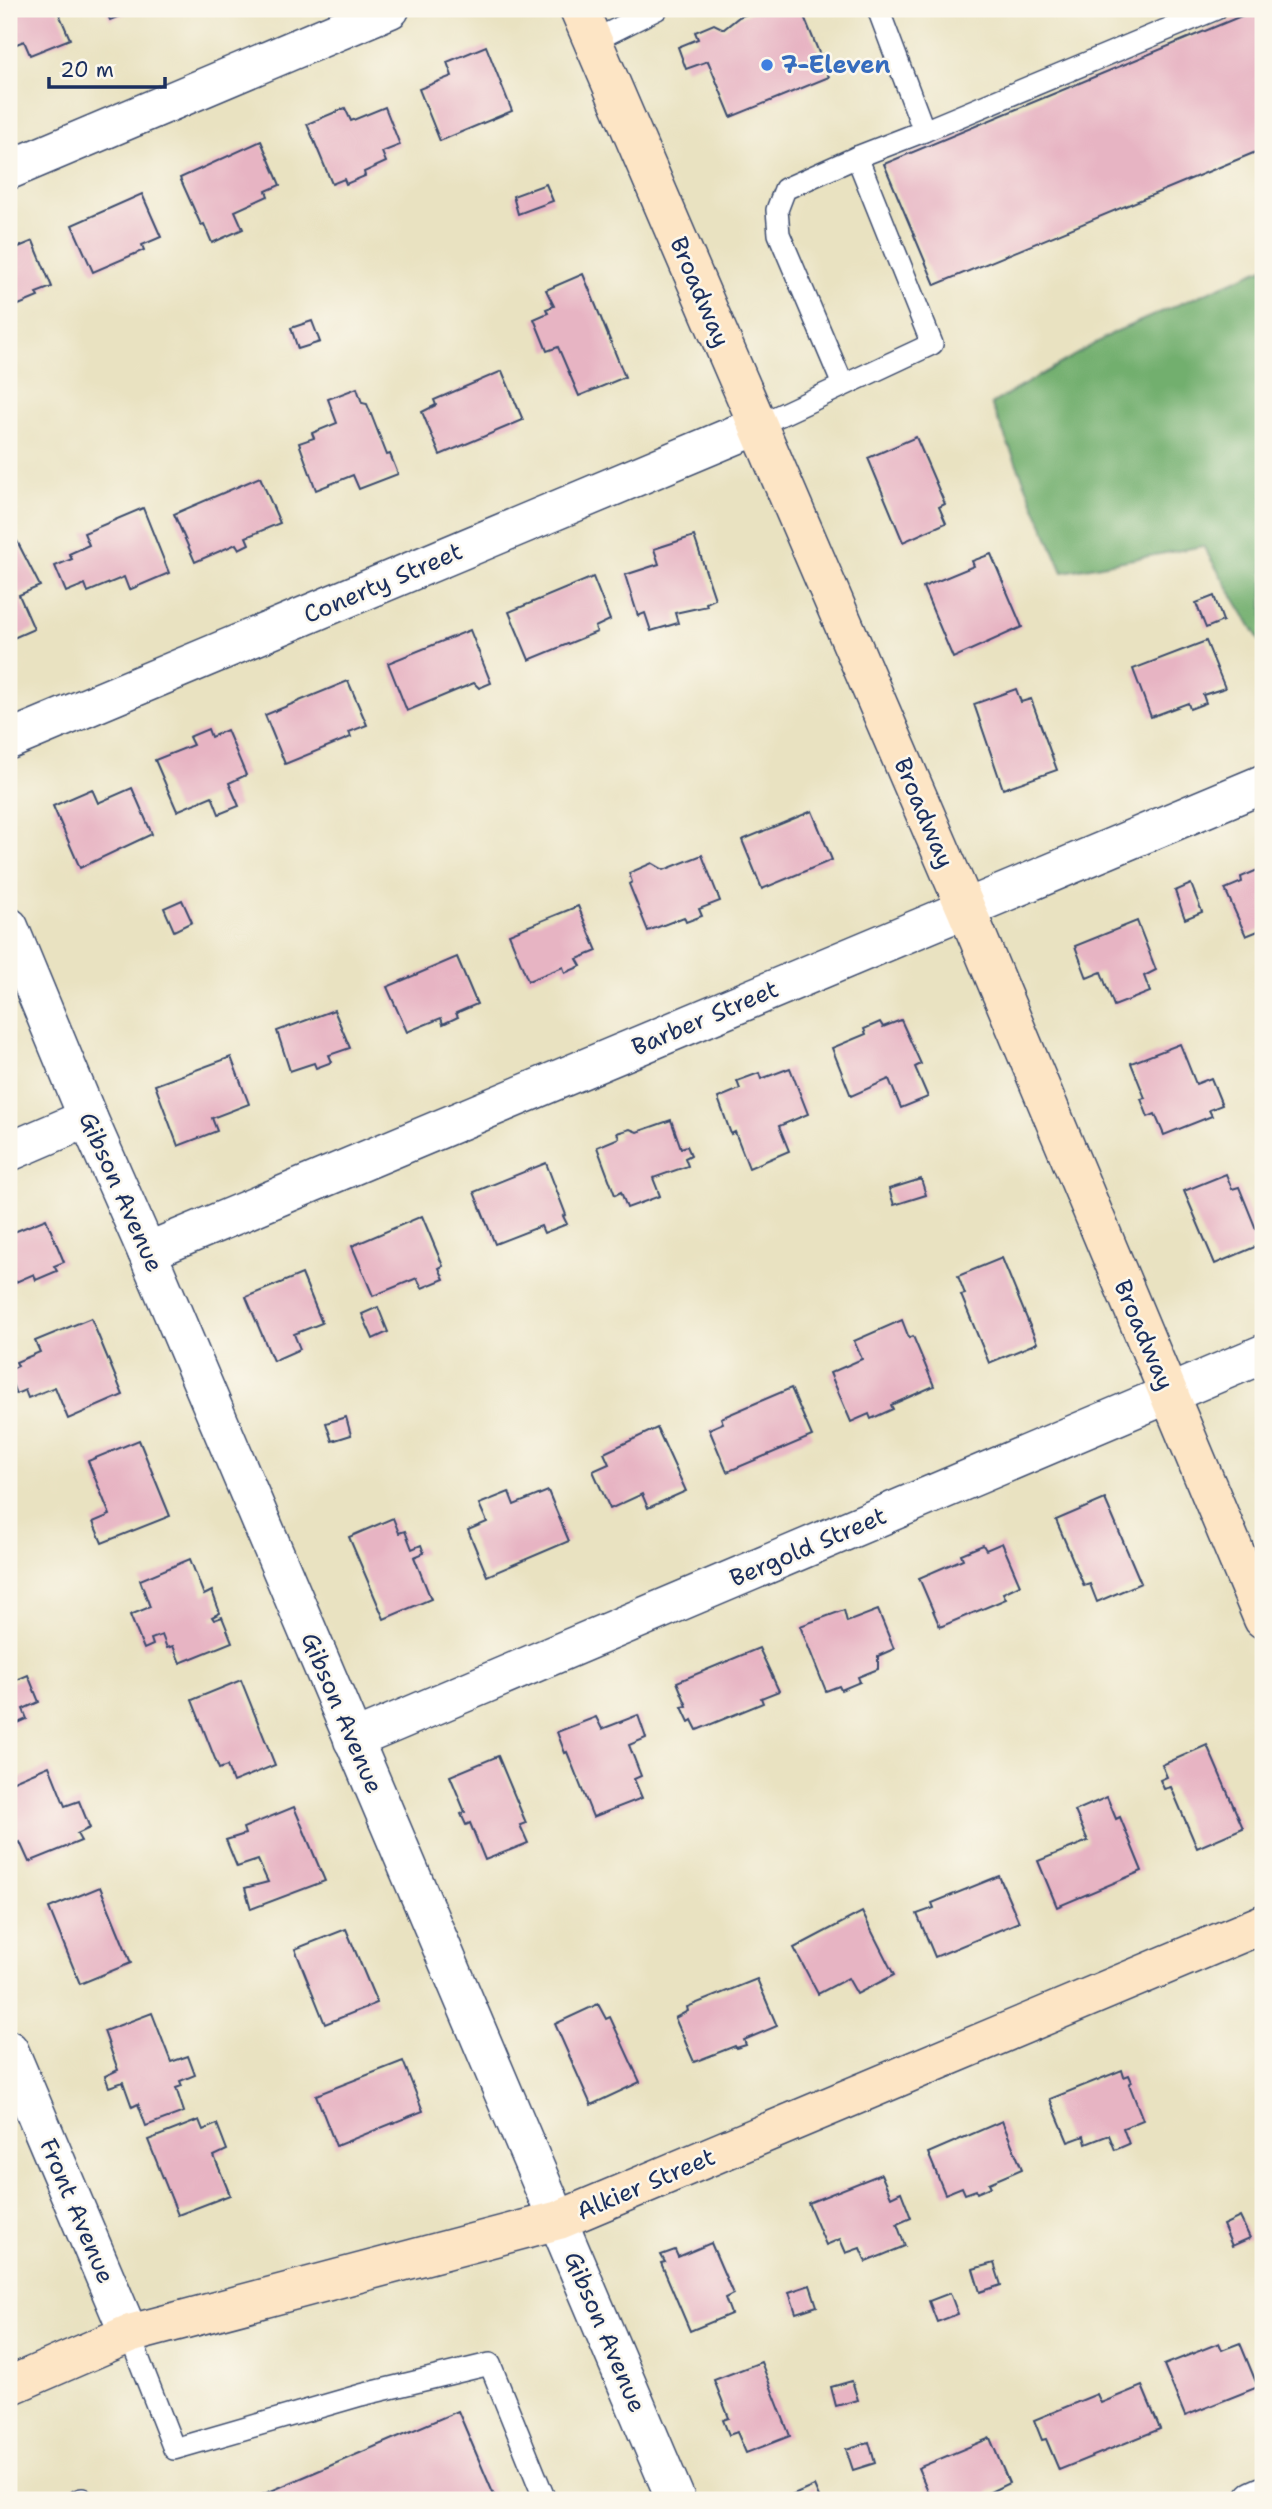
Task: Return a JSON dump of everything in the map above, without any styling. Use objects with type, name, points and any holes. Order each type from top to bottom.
[{"type":"street","points":[[9,170],[390,9]]},
{"type":"street","name":"Broadway","points":[[586,25],[966,909],[1263,1619]]},
{"type":"street","name":"Conerty Street","points":[[9,740],[757,426]]},
{"type":"street","name":"Barber Street","points":[[147,1252],[1263,784]]},
{"type":"street","name":"Gibson Avenue","points":[[9,927],[676,2500]]},
{"type":"street","points":[[9,1152],[88,1118]]},
{"type":"street","name":"Bergold Street","points":[[353,1740],[1263,1354]]},
{"type":"street","name":"Alkier Street","points":[[9,2386],[129,2334],[559,2220],[1263,1924]]},
{"type":"street","name":"Front Avenue","points":[[9,2050],[129,2334]]},
{"type":"street","points":[[1254,2500],[1263,2496]]},
{"type":"lane","points":[[586,25],[657,9]]},
{"type":"lane","points":[[878,9],[924,131]]},
{"type":"lane","points":[[843,385],[779,234],[777,210],[785,188],[1216,9]]},
{"type":"lane","points":[[757,426],[932,344],[856,157]]},
{"type":"lane","points":[[129,2334],[174,2449],[361,2395],[490,2364],[545,2500]]},
{"type":"green space","points":[[1263,268],[1263,646],[1203,546],[1063,572],[991,404],[1115,332]]},
{"type":"building","points":[[9,9],[57,9],[70,39],[30,55],[24,41],[9,47]]},
{"type":"building","points":[[105,9],[137,9],[110,20]]},
{"type":"building","name":"7-Eleven","points":[[760,9],[801,9],[829,77],[731,117],[708,61],[686,69],[678,47],[698,39],[695,32],[714,24],[724,29],[739,17]]},
{"type":"building","points":[[1263,9],[1263,149],[935,285],[884,164]]},
{"type":"building","points":[[486,46],[512,111],[440,141],[419,89],[452,76],[447,62]]},
{"type":"building","points":[[385,107],[400,145],[382,152],[386,162],[364,172],[365,176],[346,184],[344,179],[332,184],[307,124],[345,108],[351,121]]},
{"type":"building","points":[[261,141],[280,185],[266,191],[268,196],[235,211],[243,229],[212,243],[180,178]]},
{"type":"building","points":[[546,184],[553,201],[518,214],[513,196]]},
{"type":"building","points":[[142,194],[161,237],[142,245],[144,250],[93,272],[72,225]]},
{"type":"building","points":[[33,241],[52,287],[36,293],[38,297],[9,309],[9,251]]},
{"type":"building","points":[[583,274],[625,377],[579,396],[558,347],[547,351],[534,319],[548,313],[546,309],[554,306],[546,290]]},
{"type":"building","points":[[312,321],[320,342],[298,349],[291,328]]},
{"type":"building","points":[[502,371],[523,420],[440,455],[422,412],[436,405],[434,400]]},
{"type":"building","points":[[357,388],[362,403],[367,404],[387,455],[390,454],[398,474],[359,489],[353,475],[316,490],[299,443],[314,438],[312,433],[337,423],[328,399]]},
{"type":"building","points":[[916,437],[945,504],[939,507],[946,523],[903,542],[868,458]]},
{"type":"building","points":[[260,477],[280,523],[246,537],[249,544],[239,549],[236,544],[195,562],[174,514]]},
{"type":"building","points":[[143,508],[169,573],[129,590],[124,577],[88,592],[85,584],[66,592],[55,566],[72,559],[69,554],[89,545],[84,533]]},
{"type":"building","points":[[694,536],[715,599],[706,603],[707,606],[675,613],[678,623],[651,631],[645,613],[638,616],[625,575],[659,564],[654,549]]},
{"type":"building","points":[[17,541],[40,586],[19,595],[34,629],[9,640],[9,545]]},
{"type":"building","points":[[991,554],[1022,627],[953,658],[923,587],[974,566],[972,561]]},
{"type":"building","points":[[593,577],[610,620],[595,627],[597,632],[529,660],[509,612]]},
{"type":"building","points":[[1214,596],[1223,621],[1206,628],[1196,603]]},
{"type":"building","points":[[470,630],[491,683],[479,688],[474,683],[407,711],[388,663]]},
{"type":"building","points":[[1206,641],[1225,688],[1203,695],[1206,703],[1190,709],[1188,703],[1151,717],[1133,669]]},
{"type":"building","points":[[348,681],[367,725],[349,732],[351,737],[285,764],[265,715]]},
{"type":"building","points":[[1016,689],[1021,702],[1031,699],[1057,770],[1003,789],[974,704]]},
{"type":"building","points":[[208,729],[211,737],[227,730],[246,775],[229,783],[239,806],[219,814],[212,796],[177,811],[155,760],[193,745],[189,737]]},
{"type":"building","points":[[132,788],[152,834],[80,868],[53,806],[92,789],[98,803]]},
{"type":"building","points":[[812,811],[832,860],[762,889],[742,840]]},
{"type":"building","points":[[702,855],[720,901],[699,909],[702,916],[686,922],[684,917],[648,931],[629,884],[632,882],[629,873],[652,863],[664,870]]},
{"type":"building","points":[[1260,869],[1263,875],[1263,929],[1246,936],[1225,889],[1242,882],[1241,877]]},
{"type":"building","points":[[1191,884],[1202,912],[1185,919],[1175,891]]},
{"type":"building","points":[[182,900],[192,922],[174,931],[164,908]]},
{"type":"building","points":[[578,906],[597,951],[577,959],[581,966],[565,973],[563,967],[528,981],[509,934]]},
{"type":"building","points":[[1137,921],[1156,970],[1144,976],[1150,992],[1114,1006],[1101,972],[1087,978],[1075,946]]},
{"type":"building","points":[[457,957],[477,1004],[456,1013],[458,1017],[443,1024],[441,1018],[407,1032],[387,987]]},
{"type":"building","points":[[334,1010],[350,1048],[329,1055],[332,1062],[316,1068],[314,1063],[290,1071],[277,1031]]},
{"type":"building","points":[[901,1020],[921,1064],[915,1067],[928,1097],[901,1108],[889,1079],[851,1096],[832,1048],[866,1034],[864,1029],[880,1022],[883,1027]]},
{"type":"building","points":[[1180,1044],[1196,1084],[1211,1078],[1222,1105],[1209,1110],[1212,1116],[1164,1135],[1155,1114],[1148,1117],[1141,1099],[1145,1098],[1131,1063]]},
{"type":"building","points":[[231,1057],[249,1104],[212,1118],[217,1131],[178,1146],[155,1085]]},
{"type":"building","points":[[790,1068],[808,1114],[779,1126],[789,1151],[749,1168],[735,1132],[731,1134],[718,1098],[740,1089],[737,1081],[759,1073],[761,1079]]},
{"type":"building","points":[[671,1120],[681,1148],[687,1146],[691,1155],[685,1158],[688,1166],[653,1178],[660,1196],[627,1208],[621,1192],[615,1195],[597,1147],[619,1138],[617,1133],[630,1129],[637,1132]]},
{"type":"building","points":[[546,1163],[567,1224],[544,1233],[541,1226],[495,1244],[474,1192]]},
{"type":"building","points":[[1226,1174],[1232,1189],[1239,1187],[1262,1244],[1215,1264],[1184,1191]]},
{"type":"building","points":[[921,1179],[926,1195],[894,1205],[889,1189]]},
{"type":"building","points":[[422,1216],[443,1266],[439,1268],[444,1279],[422,1288],[417,1278],[373,1296],[352,1246]]},
{"type":"building","points":[[46,1219],[64,1262],[54,1266],[57,1271],[36,1280],[34,1274],[9,1285],[9,1234]]},
{"type":"building","points":[[1002,1258],[1037,1343],[989,1363],[961,1295],[965,1294],[958,1276]]},
{"type":"building","points":[[302,1274],[322,1323],[294,1334],[300,1349],[273,1361],[246,1297]]},
{"type":"building","points":[[378,1307],[388,1332],[373,1339],[362,1314]]},
{"type":"building","points":[[91,1318],[123,1395],[68,1419],[55,1387],[28,1398],[25,1390],[16,1394],[9,1370],[18,1366],[16,1362],[40,1352],[35,1341]]},
{"type":"building","points":[[902,1320],[909,1338],[913,1336],[934,1386],[891,1405],[893,1409],[871,1419],[869,1414],[851,1422],[830,1373],[862,1359],[854,1341]]},
{"type":"building","points":[[791,1388],[812,1436],[727,1472],[709,1429],[723,1423],[721,1418]]},
{"type":"building","points":[[346,1417],[351,1435],[332,1441],[326,1423]]},
{"type":"building","points":[[657,1428],[686,1491],[648,1508],[642,1494],[610,1509],[593,1471],[609,1464],[604,1453]]},
{"type":"building","points":[[139,1440],[170,1516],[102,1543],[93,1522],[110,1515],[88,1461]]},
{"type":"building","points":[[548,1491],[569,1541],[487,1576],[468,1530],[487,1522],[479,1504],[509,1492],[514,1505]]},
{"type":"building","points":[[1105,1499],[1141,1583],[1097,1602],[1090,1584],[1084,1586],[1056,1520]]},
{"type":"building","points":[[393,1518],[399,1533],[405,1531],[412,1549],[421,1545],[424,1553],[414,1557],[431,1599],[384,1619],[349,1537]]},
{"type":"building","points":[[1002,1543],[1020,1585],[1003,1593],[1006,1599],[940,1627],[919,1578],[963,1559],[961,1554],[983,1545],[986,1550]]},
{"type":"building","points":[[190,1559],[204,1595],[212,1591],[220,1613],[212,1617],[214,1620],[222,1617],[232,1642],[180,1663],[173,1646],[167,1648],[162,1635],[151,1639],[153,1645],[144,1649],[130,1615],[150,1607],[140,1580]]},
{"type":"building","points":[[844,1610],[847,1622],[878,1610],[894,1649],[878,1656],[878,1669],[858,1677],[860,1682],[841,1690],[839,1686],[826,1691],[800,1626]]},
{"type":"building","points":[[759,1648],[779,1691],[761,1698],[763,1703],[697,1730],[692,1720],[689,1722],[682,1707],[687,1706],[677,1682]]},
{"type":"building","points":[[9,1675],[12,1682],[28,1675],[39,1702],[23,1709],[27,1719],[9,1727]]},
{"type":"building","points":[[241,1680],[275,1765],[233,1782],[227,1766],[219,1769],[192,1700]]},
{"type":"building","points":[[638,1715],[646,1738],[629,1745],[641,1776],[634,1779],[642,1798],[593,1817],[557,1732],[596,1717],[602,1729]]},
{"type":"building","points":[[1207,1745],[1243,1828],[1197,1848],[1171,1787],[1164,1789],[1160,1780],[1167,1777],[1162,1765]]},
{"type":"building","points":[[498,1756],[526,1823],[520,1825],[528,1843],[485,1860],[470,1823],[466,1825],[461,1814],[465,1812],[450,1776]]},
{"type":"building","points":[[49,1766],[65,1806],[79,1801],[90,1828],[77,1834],[81,1841],[29,1862],[20,1842],[9,1846],[9,1832],[14,1829],[9,1815],[9,1783]]},
{"type":"building","points":[[1107,1797],[1116,1819],[1120,1817],[1142,1871],[1057,1907],[1038,1861],[1088,1841],[1075,1811]]},
{"type":"building","points":[[294,1807],[325,1881],[251,1909],[245,1888],[268,1882],[258,1860],[237,1867],[226,1840],[245,1834],[243,1828]]},
{"type":"building","points":[[999,1876],[1019,1922],[935,1957],[917,1914],[934,1908],[932,1903]]},
{"type":"building","points":[[100,1887],[131,1963],[80,1984],[49,1908]]},
{"type":"building","points":[[862,1912],[894,1975],[857,1994],[848,1978],[818,1994],[794,1948]]},
{"type":"building","points":[[346,1929],[377,2003],[325,2024],[295,1949]]},
{"type":"building","points":[[757,1979],[777,2026],[744,2040],[746,2045],[735,2046],[694,2062],[675,2018],[688,2011],[687,2007]]},
{"type":"building","points":[[598,2004],[606,2019],[610,2017],[640,2082],[591,2105],[555,2024]]},
{"type":"building","points":[[152,2013],[171,2062],[188,2056],[195,2075],[180,2081],[182,2086],[176,2088],[184,2112],[146,2126],[138,2104],[132,2107],[123,2082],[109,2087],[105,2076],[118,2070],[104,2031]]},
{"type":"building","points":[[403,2061],[423,2111],[336,2146],[316,2095]]},
{"type":"building","points":[[1122,2070],[1124,2077],[1129,2075],[1132,2082],[1129,2084],[1143,2120],[1123,2128],[1129,2144],[1115,2150],[1109,2135],[1086,2144],[1084,2136],[1068,2142],[1050,2099]]},
{"type":"building","points":[[199,2120],[203,2130],[217,2124],[227,2150],[214,2156],[230,2195],[178,2215],[148,2140]]},
{"type":"building","points":[[1002,2121],[1022,2169],[989,2183],[991,2187],[977,2193],[976,2190],[965,2194],[962,2187],[945,2194],[928,2153]]},
{"type":"building","points":[[881,2174],[891,2197],[901,2192],[911,2218],[897,2224],[905,2246],[866,2262],[860,2248],[846,2253],[840,2239],[826,2245],[808,2203]]},
{"type":"building","points":[[1240,2217],[1250,2238],[1232,2246],[1223,2225]]},
{"type":"building","points":[[711,2243],[733,2294],[725,2298],[731,2314],[690,2331],[661,2263],[665,2262],[661,2255],[675,2250],[678,2257]]},
{"type":"building","points":[[994,2263],[1001,2285],[980,2292],[973,2269]]},
{"type":"building","points":[[810,2285],[817,2306],[796,2313],[789,2292]]},
{"type":"building","points":[[950,2293],[958,2314],[937,2322],[929,2301]]},
{"type":"building","points":[[1219,2343],[1222,2350],[1240,2343],[1258,2387],[1185,2416],[1164,2365]]},
{"type":"building","points":[[761,2362],[790,2436],[746,2453],[737,2432],[729,2435],[723,2420],[729,2418],[714,2380]]},
{"type":"building","points":[[852,2381],[858,2400],[836,2406],[831,2387]]},
{"type":"building","points":[[1142,2386],[1160,2429],[1059,2470],[1046,2439],[1042,2440],[1034,2420],[1097,2394],[1101,2403]]},
{"type":"building","points":[[458,2411],[496,2500],[250,2500]]},
{"type":"building","points":[[990,2438],[1009,2483],[988,2493],[991,2499],[988,2500],[932,2500],[918,2468]]},
{"type":"building","points":[[869,2442],[875,2463],[853,2470],[846,2449]]},
{"type":"building","points":[[814,2486],[820,2500],[782,2500]]},
{"type":"place","name":"7-Eleven","points":[[767,65]]}]
